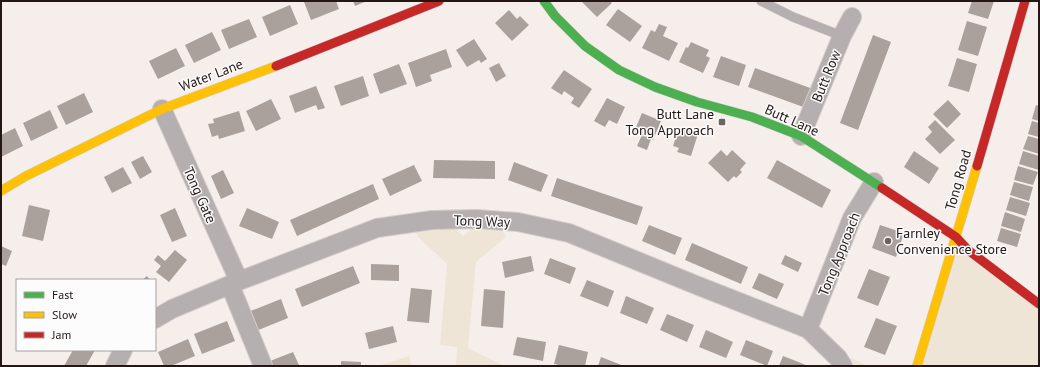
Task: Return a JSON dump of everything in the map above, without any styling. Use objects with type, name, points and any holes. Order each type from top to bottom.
[{"type":"street","name":"Water Lane","points":[[1,191],[26,176],[162,109],[439,1]]},
{"type":"street","name":"Butt Lane","points":[[544,1],[555,16],[585,46],[619,70],[655,87],[697,102],[752,117],[801,136],[874,182],[956,237],[968,250],[1039,304]]},
{"type":"street","name":"Tong Road","points":[[917,366],[1025,1]]},
{"type":"street","name":"Butt Row","points":[[801,136],[842,36],[852,17]]},
{"type":"street","name":"Tong Gate","points":[[162,109],[234,283],[263,366]]},
{"type":"street","name":"Tong Approach","points":[[808,329],[852,218],[874,182]]},
{"type":"street","name":"Tong Way","points":[[156,319],[172,309],[234,283],[377,228],[432,220],[477,219],[518,222],[569,233],[808,329]]},
{"type":"street","points":[[808,329],[838,358],[842,366]]},
{"type":"street","points":[[115,366],[122,351]]},
{"type":"lane","points":[[761,1],[842,36]]},
{"type":"shaded area","points":[[450,223],[463,236],[479,223],[500,225],[506,237],[476,262],[468,348],[505,366],[456,366],[457,347],[440,345],[447,264],[418,237],[414,228]]},
{"type":"shaded area","points":[[956,237],[1039,304],[1039,366],[917,366]]},
{"type":"shaded area","points":[[409,356],[412,366],[378,366]]},
{"type":"shaded area","points":[[851,358],[868,366],[854,366]]},
{"type":"building","points":[[336,1],[339,9],[311,20],[304,2]]},
{"type":"building","points":[[353,1],[367,1],[355,6]]},
{"type":"building","points":[[581,1],[610,1],[612,3],[597,17]]},
{"type":"building","points":[[972,1],[994,1],[988,19],[968,13]]},
{"type":"building","points":[[290,5],[298,24],[270,36],[262,17]]},
{"type":"building","points":[[618,9],[642,26],[630,42],[606,25]]},
{"type":"building","points":[[509,10],[517,19],[520,16],[529,25],[512,41],[495,23]]},
{"type":"building","points":[[249,19],[257,37],[229,49],[221,30]]},
{"type":"building","points":[[967,21],[987,27],[978,56],[958,50]]},
{"type":"building","points":[[659,24],[667,27],[663,36],[678,43],[669,61],[642,48],[651,30],[655,32]]},
{"type":"building","points":[[212,32],[221,50],[194,63],[185,45]]},
{"type":"building","points":[[873,35],[891,42],[858,130],[840,123]]},
{"type":"building","points":[[474,39],[487,59],[481,63],[479,60],[467,67],[456,50]]},
{"type":"building","points":[[691,42],[709,50],[706,56],[710,58],[703,73],[679,62],[686,47],[688,48]]},
{"type":"building","points":[[176,48],[185,66],[158,79],[149,61]]},
{"type":"building","points":[[446,49],[452,67],[430,75],[432,81],[416,87],[408,63]]},
{"type":"building","points":[[721,56],[746,65],[739,86],[713,77]]},
{"type":"building","points":[[957,58],[977,64],[969,92],[948,86]]},
{"type":"building","points":[[499,63],[506,76],[496,82],[489,68]]},
{"type":"building","points":[[399,64],[407,84],[380,94],[373,74]]},
{"type":"building","points":[[755,68],[813,89],[806,108],[748,87]]},
{"type":"building","points":[[564,70],[592,89],[579,108],[571,103],[574,98],[564,91],[562,95],[551,88]]},
{"type":"building","points":[[363,76],[369,96],[341,106],[334,86]]},
{"type":"building","points":[[316,86],[325,108],[318,110],[316,105],[295,113],[289,96]]},
{"type":"building","points":[[84,93],[93,112],[66,125],[57,106]]},
{"type":"building","points":[[607,98],[625,107],[617,124],[609,120],[605,127],[594,121]]},
{"type":"building","points":[[271,99],[281,119],[256,131],[246,111]]},
{"type":"building","points":[[948,100],[961,114],[947,128],[933,114]]},
{"type":"building","points":[[1036,105],[1039,106],[1039,121],[1032,119]]},
{"type":"building","points":[[50,110],[58,128],[31,141],[23,123]]},
{"type":"building","points":[[239,111],[245,131],[219,139],[218,135],[212,137],[208,124],[214,123],[213,119]]},
{"type":"building","points":[[642,113],[661,121],[647,150],[637,146],[642,135],[634,132]]},
{"type":"building","points":[[935,120],[955,140],[940,154],[925,139],[932,132],[928,127]]},
{"type":"building","points":[[1032,121],[1039,123],[1039,137],[1028,134]]},
{"type":"building","points":[[15,128],[23,146],[1,157],[1,135]]},
{"type":"building","points":[[679,128],[687,130],[687,128],[697,131],[696,134],[698,134],[691,156],[677,152],[679,148],[673,146]]},
{"type":"building","points":[[1028,136],[1039,139],[1039,154],[1023,149]]},
{"type":"building","points":[[721,150],[727,156],[732,150],[746,163],[740,170],[742,172],[736,178],[734,176],[728,182],[708,163]]},
{"type":"building","points":[[914,151],[939,168],[929,184],[904,167]]},
{"type":"building","points":[[1023,151],[1039,156],[1039,170],[1019,164]]},
{"type":"building","points":[[143,156],[152,172],[140,179],[131,162]]},
{"type":"building","points":[[434,160],[495,161],[495,179],[433,178]]},
{"type":"building","points":[[777,160],[831,190],[822,208],[767,178]]},
{"type":"building","points":[[514,162],[548,175],[541,192],[508,180]]},
{"type":"building","points":[[414,165],[422,181],[390,196],[382,179]]},
{"type":"building","points":[[1018,166],[1038,172],[1033,185],[1014,180]]},
{"type":"building","points":[[123,167],[132,183],[112,193],[104,177]]},
{"type":"building","points":[[223,170],[234,193],[221,199],[211,176]]},
{"type":"building","points":[[557,178],[643,207],[637,225],[551,196]]},
{"type":"building","points":[[1014,182],[1033,187],[1029,201],[1010,195]]},
{"type":"building","points":[[373,184],[379,199],[297,236],[290,220]]},
{"type":"building","points":[[1010,197],[1030,203],[1026,216],[1006,210]]},
{"type":"building","points":[[29,205],[50,210],[43,241],[22,236]]},
{"type":"building","points":[[175,208],[187,236],[172,242],[160,215]]},
{"type":"building","points":[[247,208],[279,222],[272,239],[239,226]]},
{"type":"building","points":[[1005,212],[1025,219],[1021,232],[1001,226]]},
{"type":"building","points":[[649,225],[682,238],[675,255],[642,241]]},
{"type":"building","name":"Farnley Convenience Store","points":[[880,225],[904,233],[896,257],[872,248]]},
{"type":"building","points":[[1001,228],[1021,234],[1017,247],[997,241]]},
{"type":"building","points":[[692,243],[748,267],[741,284],[685,260]]},
{"type":"building","points":[[1,246],[12,251],[6,266],[1,264]]},
{"type":"building","points":[[175,250],[187,260],[169,282],[156,272],[161,266],[154,260],[158,255],[165,261]]},
{"type":"building","points":[[785,255],[802,263],[798,272],[781,264]]},
{"type":"building","points":[[531,256],[534,271],[505,278],[502,262]]},
{"type":"building","points":[[550,258],[576,268],[570,284],[544,274]]},
{"type":"building","points":[[371,264],[399,265],[399,281],[371,280]]},
{"type":"building","points":[[353,266],[360,283],[302,307],[295,289]]},
{"type":"building","points":[[869,269],[890,277],[878,306],[857,298]]},
{"type":"building","points":[[759,273],[784,284],[777,299],[752,288]]},
{"type":"building","points":[[587,280],[614,291],[608,307],[580,296]]},
{"type":"building","points":[[411,288],[432,290],[429,323],[407,321]]},
{"type":"building","points":[[484,289],[505,291],[503,328],[481,326]]},
{"type":"building","points":[[626,296],[654,308],[647,324],[620,313]]},
{"type":"building","points":[[281,299],[288,318],[256,331],[248,312]]},
{"type":"building","points":[[667,314],[694,325],[687,342],[660,330]]},
{"type":"building","points":[[876,318],[897,326],[885,355],[864,347]]},
{"type":"building","points":[[227,321],[235,341],[202,354],[194,334]]},
{"type":"building","points":[[393,326],[397,342],[369,349],[365,333]]},
{"type":"building","points":[[706,330],[733,342],[726,358],[699,347]]},
{"type":"building","points":[[517,337],[546,342],[543,361],[513,355]]},
{"type":"building","points":[[188,339],[195,356],[171,366],[164,366],[158,352]]},
{"type":"building","points":[[746,340],[773,351],[767,366],[740,355]]},
{"type":"building","points":[[559,345],[588,352],[585,366],[565,366],[554,364]]},
{"type":"building","points":[[72,351],[94,351],[86,366],[64,366]]},
{"type":"building","points":[[293,352],[299,365],[272,366],[270,361]]},
{"type":"building","points":[[783,356],[796,361],[808,366],[779,366]]},
{"type":"building","points":[[601,357],[624,366],[598,366]]},
{"type":"building","points":[[341,361],[361,362],[361,366],[341,366]]},
{"type":"traffic: fast","points":[[544,1],[555,16],[585,46],[619,70],[655,87],[697,102],[752,117],[801,136],[882,188]]},
{"type":"traffic: slow","points":[[1,191],[26,176],[162,109],[276,66]]},
{"type":"traffic: slow","points":[[917,366],[977,166]]},
{"type":"traffic: jam","points":[[276,66],[439,1]]},
{"type":"traffic: jam","points":[[977,166],[1025,1]]},
{"type":"traffic: jam","points":[[882,188],[956,237],[968,250],[1039,304]]},
{"type":"place","name":"Butt Lane Tong Approach","points":[[722,122]]},
{"type":"place","name":"Farnley Convenience Store","points":[[888,241]]}]
